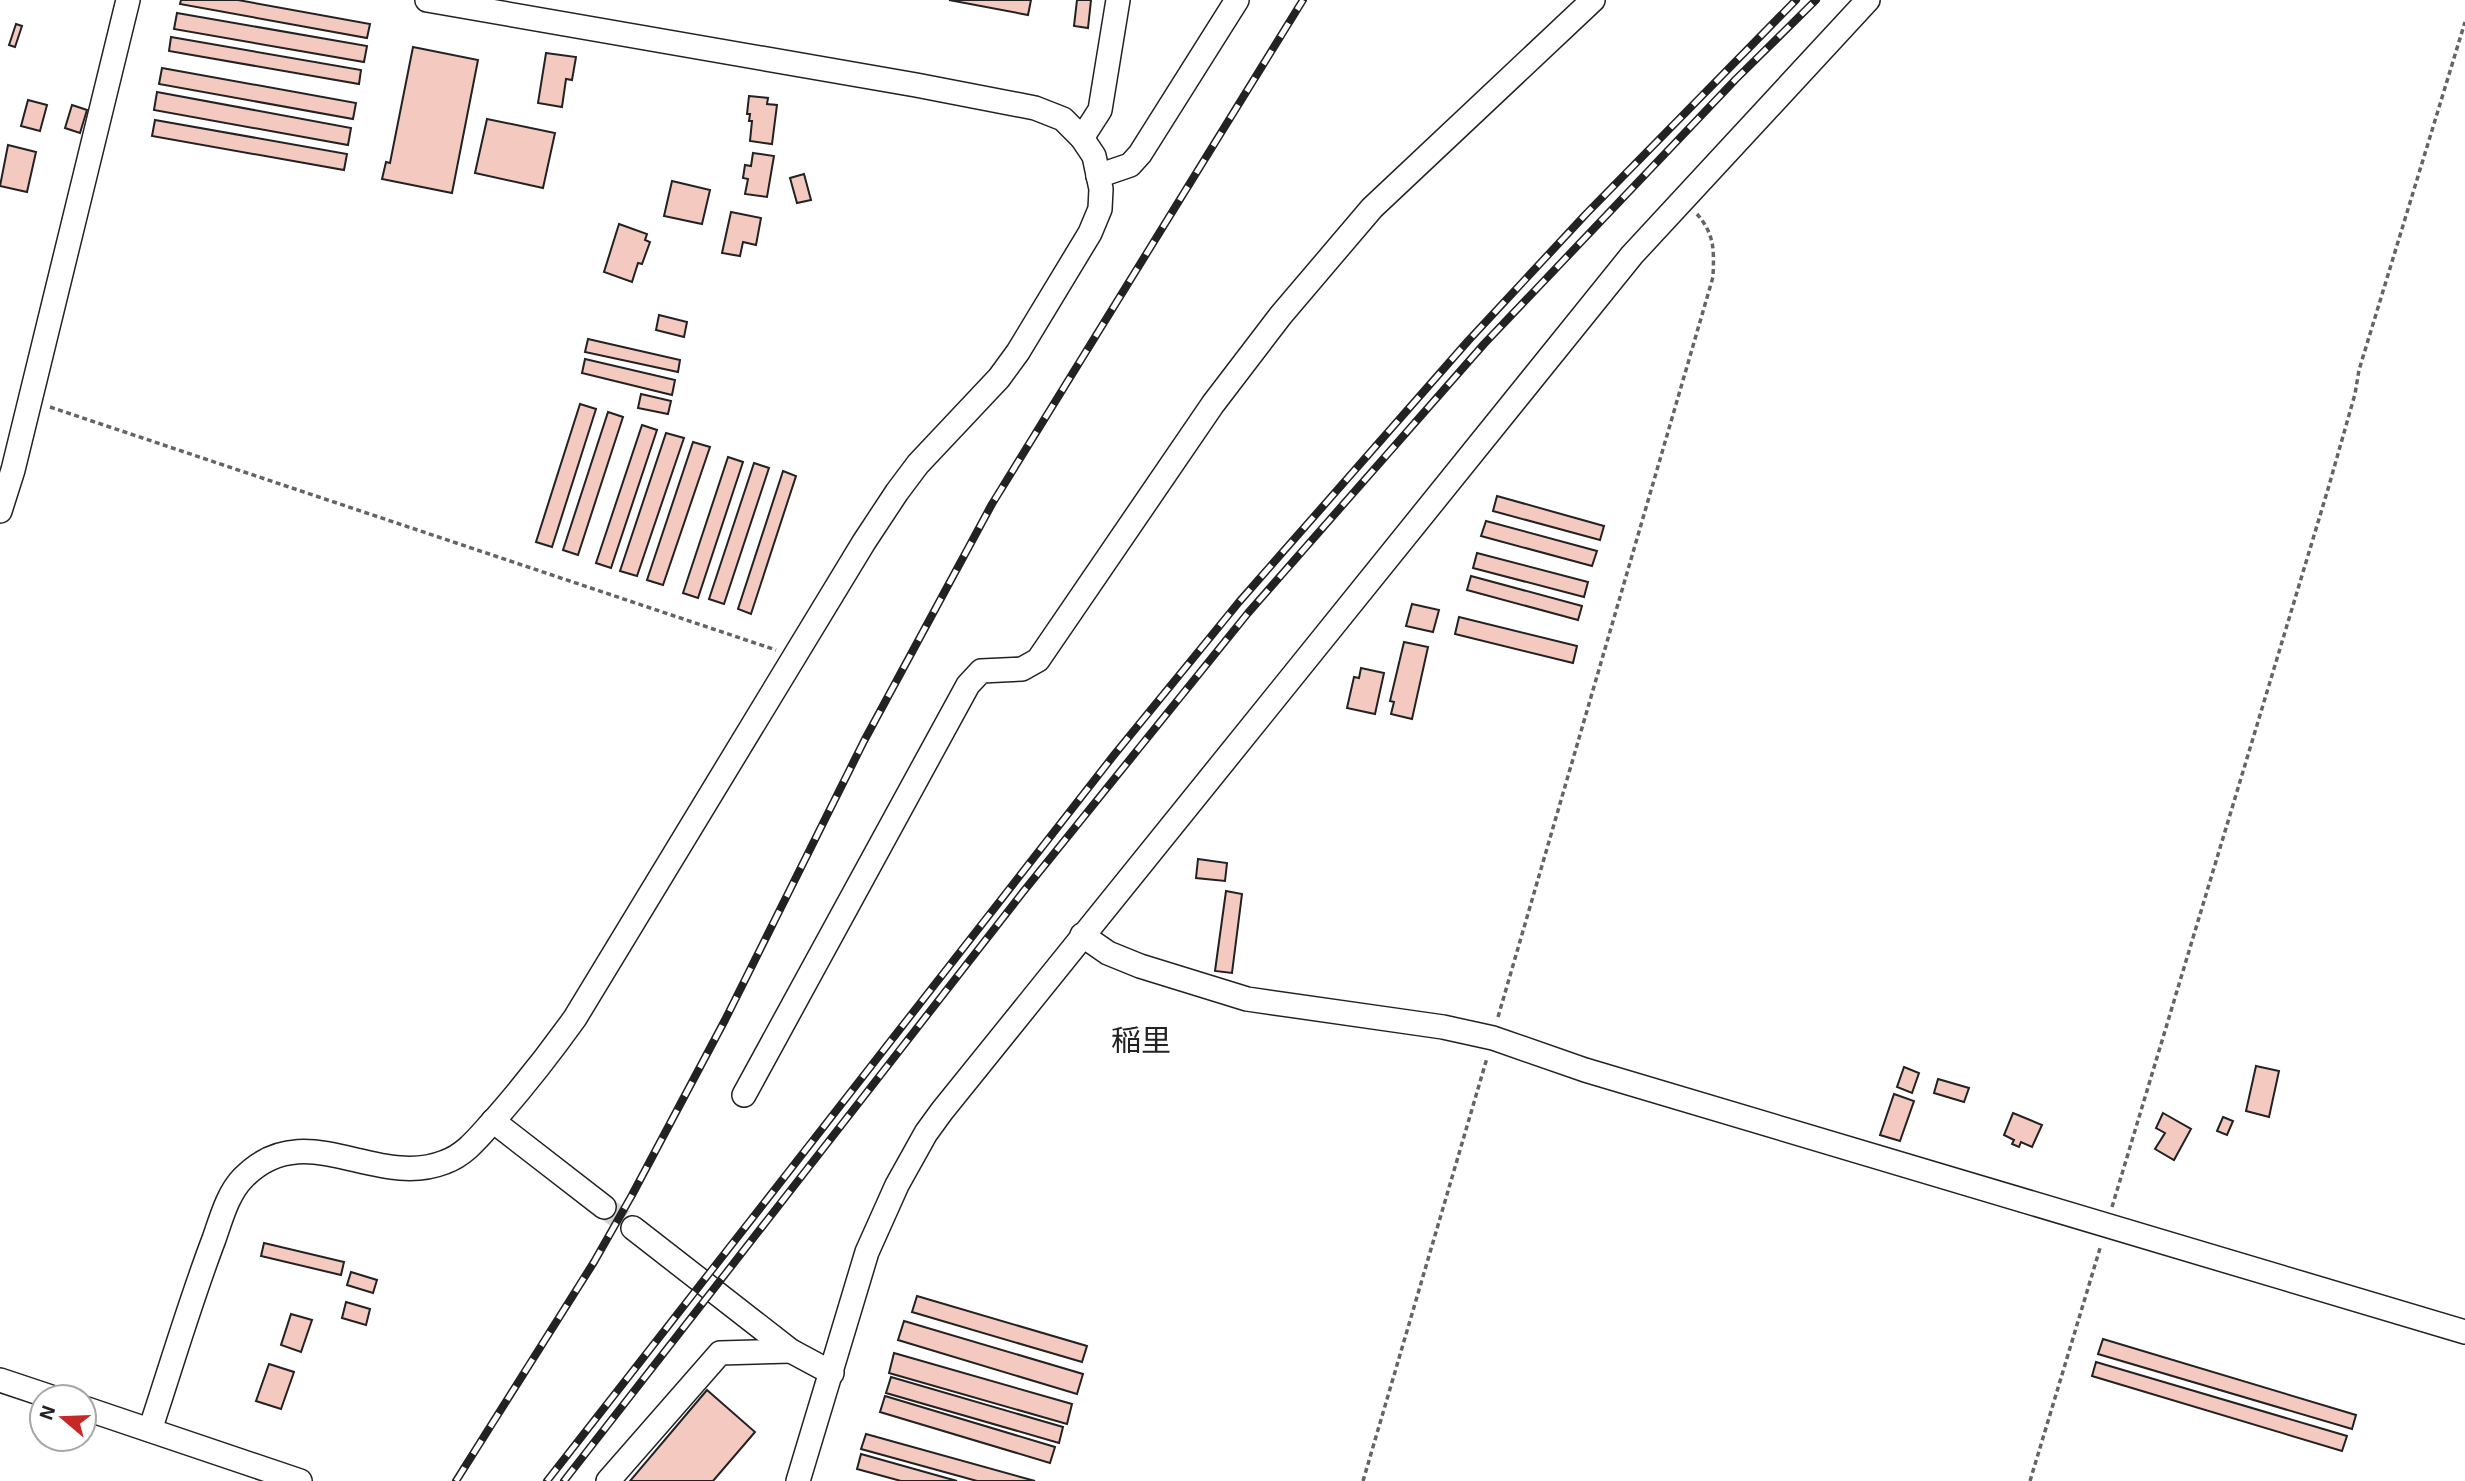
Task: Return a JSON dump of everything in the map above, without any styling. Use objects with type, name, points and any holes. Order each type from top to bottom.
[{"type":"street","points":[[0,511],[13,470],[128,0]]},
{"type":"street","points":[[150,1430],[206,1259],[227,1205],[241,1180],[264,1159],[299,1151],[321,1152],[411,1170],[445,1162],[467,1149],[535,1073],[575,1018],[795,657],[828,598],[897,492],[933,447],[956,426],[999,378],[1045,310],[1090,233],[1100,209],[1101,189],[1094,156],[1082,138],[1063,119],[1035,108],[427,0]]},
{"type":"street","points":[[1082,138],[1100,110],[1118,0]]},
{"type":"street","points":[[1098,176],[1130,165],[1140,154],[1237,0]]},
{"type":"street","points":[[744,1095],[968,685],[981,671],[1022,669],[1038,660],[1213,404],[1282,315],[1372,208],[1593,0]]},
{"type":"street","points":[[798,1481],[867,1252],[882,1215],[926,1133],[1082,935],[1623,265],[1868,0]]},
{"type":"street","points":[[1082,935],[1108,953],[1140,966],[1247,999],[1443,1027],[1493,1038],[1585,1070],[2465,1332]]},
{"type":"street","points":[[493,1121],[604,1207]]},
{"type":"street","points":[[633,1228],[791,1350],[832,1373]]},
{"type":"street","points":[[608,1481],[720,1353],[791,1350]]},
{"type":"street","points":[[0,1380],[28,1389]]},
{"type":"street","points":[[98,1413],[300,1481]]},
{"type":"path","points":[[2030,1481],[2256,730],[2301,571],[2328,489],[2355,394],[2359,370],[2465,22]]},
{"type":"path","points":[[1363,1481],[1713,277],[1714,247],[1709,227],[1684,199]]},
{"type":"path","points":[[29,400],[795,657]]},
{"type":"building","points":[[181,0],[238,0],[370,24],[367,38],[180,4]]},
{"type":"building","points":[[949,0],[1031,0],[1028,15]]},
{"type":"building","points":[[1077,0],[1091,0],[1088,28],[1074,26]]},
{"type":"building","points":[[177,13],[367,46],[364,62],[174,29]]},
{"type":"building","points":[[16,24],[22,26],[15,47],[9,45]]},
{"type":"building","points":[[171,37],[361,70],[359,84],[169,51]]},
{"type":"building","points":[[413,47],[478,60],[452,193],[382,179],[386,162],[390,163]]},
{"type":"building","points":[[546,53],[576,57],[572,80],[566,79],[562,107],[538,103]]},
{"type":"building","points":[[162,68],[356,103],[353,119],[159,84]]},
{"type":"building","points":[[157,92],[351,128],[348,145],[154,110]]},
{"type":"building","points":[[749,96],[768,98],[767,104],[777,105],[772,144],[750,141],[752,121],[749,121],[750,114],[747,114]]},
{"type":"building","points":[[28,100],[47,105],[40,131],[21,126]]},
{"type":"building","points":[[72,105],[87,110],[80,133],[65,128]]},
{"type":"building","points":[[487,119],[555,133],[543,188],[475,173]]},
{"type":"building","points":[[155,120],[347,154],[344,170],[152,136]]},
{"type":"building","points":[[8,145],[36,152],[27,192],[0,186]]},
{"type":"building","points":[[753,153],[774,156],[767,197],[745,194],[748,179],[743,178],[745,165],[751,166]]},
{"type":"building","points":[[804,174],[811,200],[797,203],[790,178]]},
{"type":"building","points":[[672,181],[710,190],[702,224],[664,216]]},
{"type":"building","points":[[731,212],[761,218],[756,245],[743,242],[740,256],[722,253]]},
{"type":"building","points":[[619,224],[647,234],[645,240],[650,242],[642,264],[638,263],[632,282],[604,272]]},
{"type":"building","points":[[659,315],[687,322],[684,337],[656,330]]},
{"type":"building","points":[[588,339],[680,360],[678,372],[585,352]]},
{"type":"building","points":[[585,359],[675,380],[672,395],[582,373]]},
{"type":"building","points":[[641,394],[671,401],[668,414],[638,408]]},
{"type":"building","points":[[580,404],[596,409],[552,547],[536,542]]},
{"type":"building","points":[[608,412],[623,417],[578,555],[563,550]]},
{"type":"building","points":[[642,425],[657,430],[611,568],[596,563]]},
{"type":"building","points":[[666,433],[684,438],[637,576],[620,571]]},
{"type":"building","points":[[693,442],[710,447],[663,585],[647,580]]},
{"type":"building","points":[[728,457],[743,462],[698,598],[683,593]]},
{"type":"building","points":[[754,463],[769,468],[724,604],[709,599]]},
{"type":"building","points":[[783,471],[796,476],[751,614],[738,609]]},
{"type":"building","points":[[1497,496],[1604,526],[1600,540],[1493,511]]},
{"type":"building","points":[[1486,521],[1597,551],[1592,566],[1481,536]]},
{"type":"building","points":[[1477,553],[1588,582],[1584,597],[1473,568]]},
{"type":"building","points":[[1471,576],[1582,606],[1578,620],[1467,590]]},
{"type":"building","points":[[1412,604],[1439,610],[1433,632],[1406,626]]},
{"type":"building","points":[[1459,617],[1577,646],[1573,663],[1455,634]]},
{"type":"building","points":[[1404,642],[1428,647],[1412,719],[1391,714],[1394,702],[1390,701]]},
{"type":"building","points":[[1361,668],[1384,673],[1375,714],[1347,708],[1354,677],[1359,678]]},
{"type":"building","points":[[1198,859],[1227,863],[1225,881],[1196,878]]},
{"type":"building","points":[[1226,891],[1242,894],[1232,973],[1215,971]]},
{"type":"building","points":[[2256,1066],[2279,1071],[2269,1117],[2246,1111]]},
{"type":"building","points":[[1904,1067],[1919,1073],[1912,1093],[1897,1087]]},
{"type":"building","points":[[1938,1079],[1969,1088],[1964,1102],[1934,1093]]},
{"type":"building","points":[[1894,1094],[1914,1101],[1900,1141],[1880,1135]]},
{"type":"building","points":[[2013,1113],[2042,1125],[2032,1147],[2021,1142],[2019,1147],[2012,1144],[2014,1140],[2004,1135]]},
{"type":"building","points":[[2163,1113],[2191,1129],[2174,1160],[2155,1149],[2165,1133],[2156,1128]]},
{"type":"building","points":[[2223,1117],[2233,1121],[2227,1135],[2217,1131]]},
{"type":"building","points":[[264,1243],[344,1262],[341,1275],[261,1256]]},
{"type":"building","points":[[351,1272],[377,1280],[373,1293],[347,1285]]},
{"type":"building","points":[[917,1296],[1087,1346],[1082,1362],[912,1312]]},
{"type":"building","points":[[346,1302],[370,1309],[366,1325],[342,1318]]},
{"type":"building","points":[[291,1314],[312,1320],[301,1352],[281,1345]]},
{"type":"building","points":[[904,1321],[1083,1374],[1077,1394],[898,1340]]},
{"type":"building","points":[[2103,1339],[2356,1415],[2352,1429],[2098,1354]]},
{"type":"building","points":[[894,1353],[1072,1404],[1067,1424],[889,1373]]},
{"type":"building","points":[[2096,1362],[2347,1436],[2342,1451],[2092,1376]]},
{"type":"building","points":[[269,1364],[294,1372],[281,1409],[256,1401]]},
{"type":"building","points":[[891,1377],[1063,1427],[1059,1443],[886,1393]]},
{"type":"building","points":[[707,1390],[755,1432],[713,1481],[630,1481]]},
{"type":"building","points":[[885,1396],[1055,1447],[1050,1463],[880,1412]]},
{"type":"building","points":[[866,1434],[1035,1481],[977,1481],[861,1449]]},
{"type":"building","points":[[861,1454],[957,1481],[901,1481],[857,1469]]},
{"type":"tunnel","points":[[604,1207],[633,1228]]},
{"type":"railway","points":[[456,1481],[594,1262],[632,1195],[725,1020],[864,741],[992,504],[1303,0]]},
{"type":"railway","points":[[547,1481],[1114,755],[1239,602],[1468,341],[1586,214],[1796,0]]},
{"type":"railway","points":[[564,1481],[1023,892],[1248,613],[1484,344],[1736,79],[1816,0]]},
{"type":"district","name":"稲里","points":[[1141,1039]]}]
